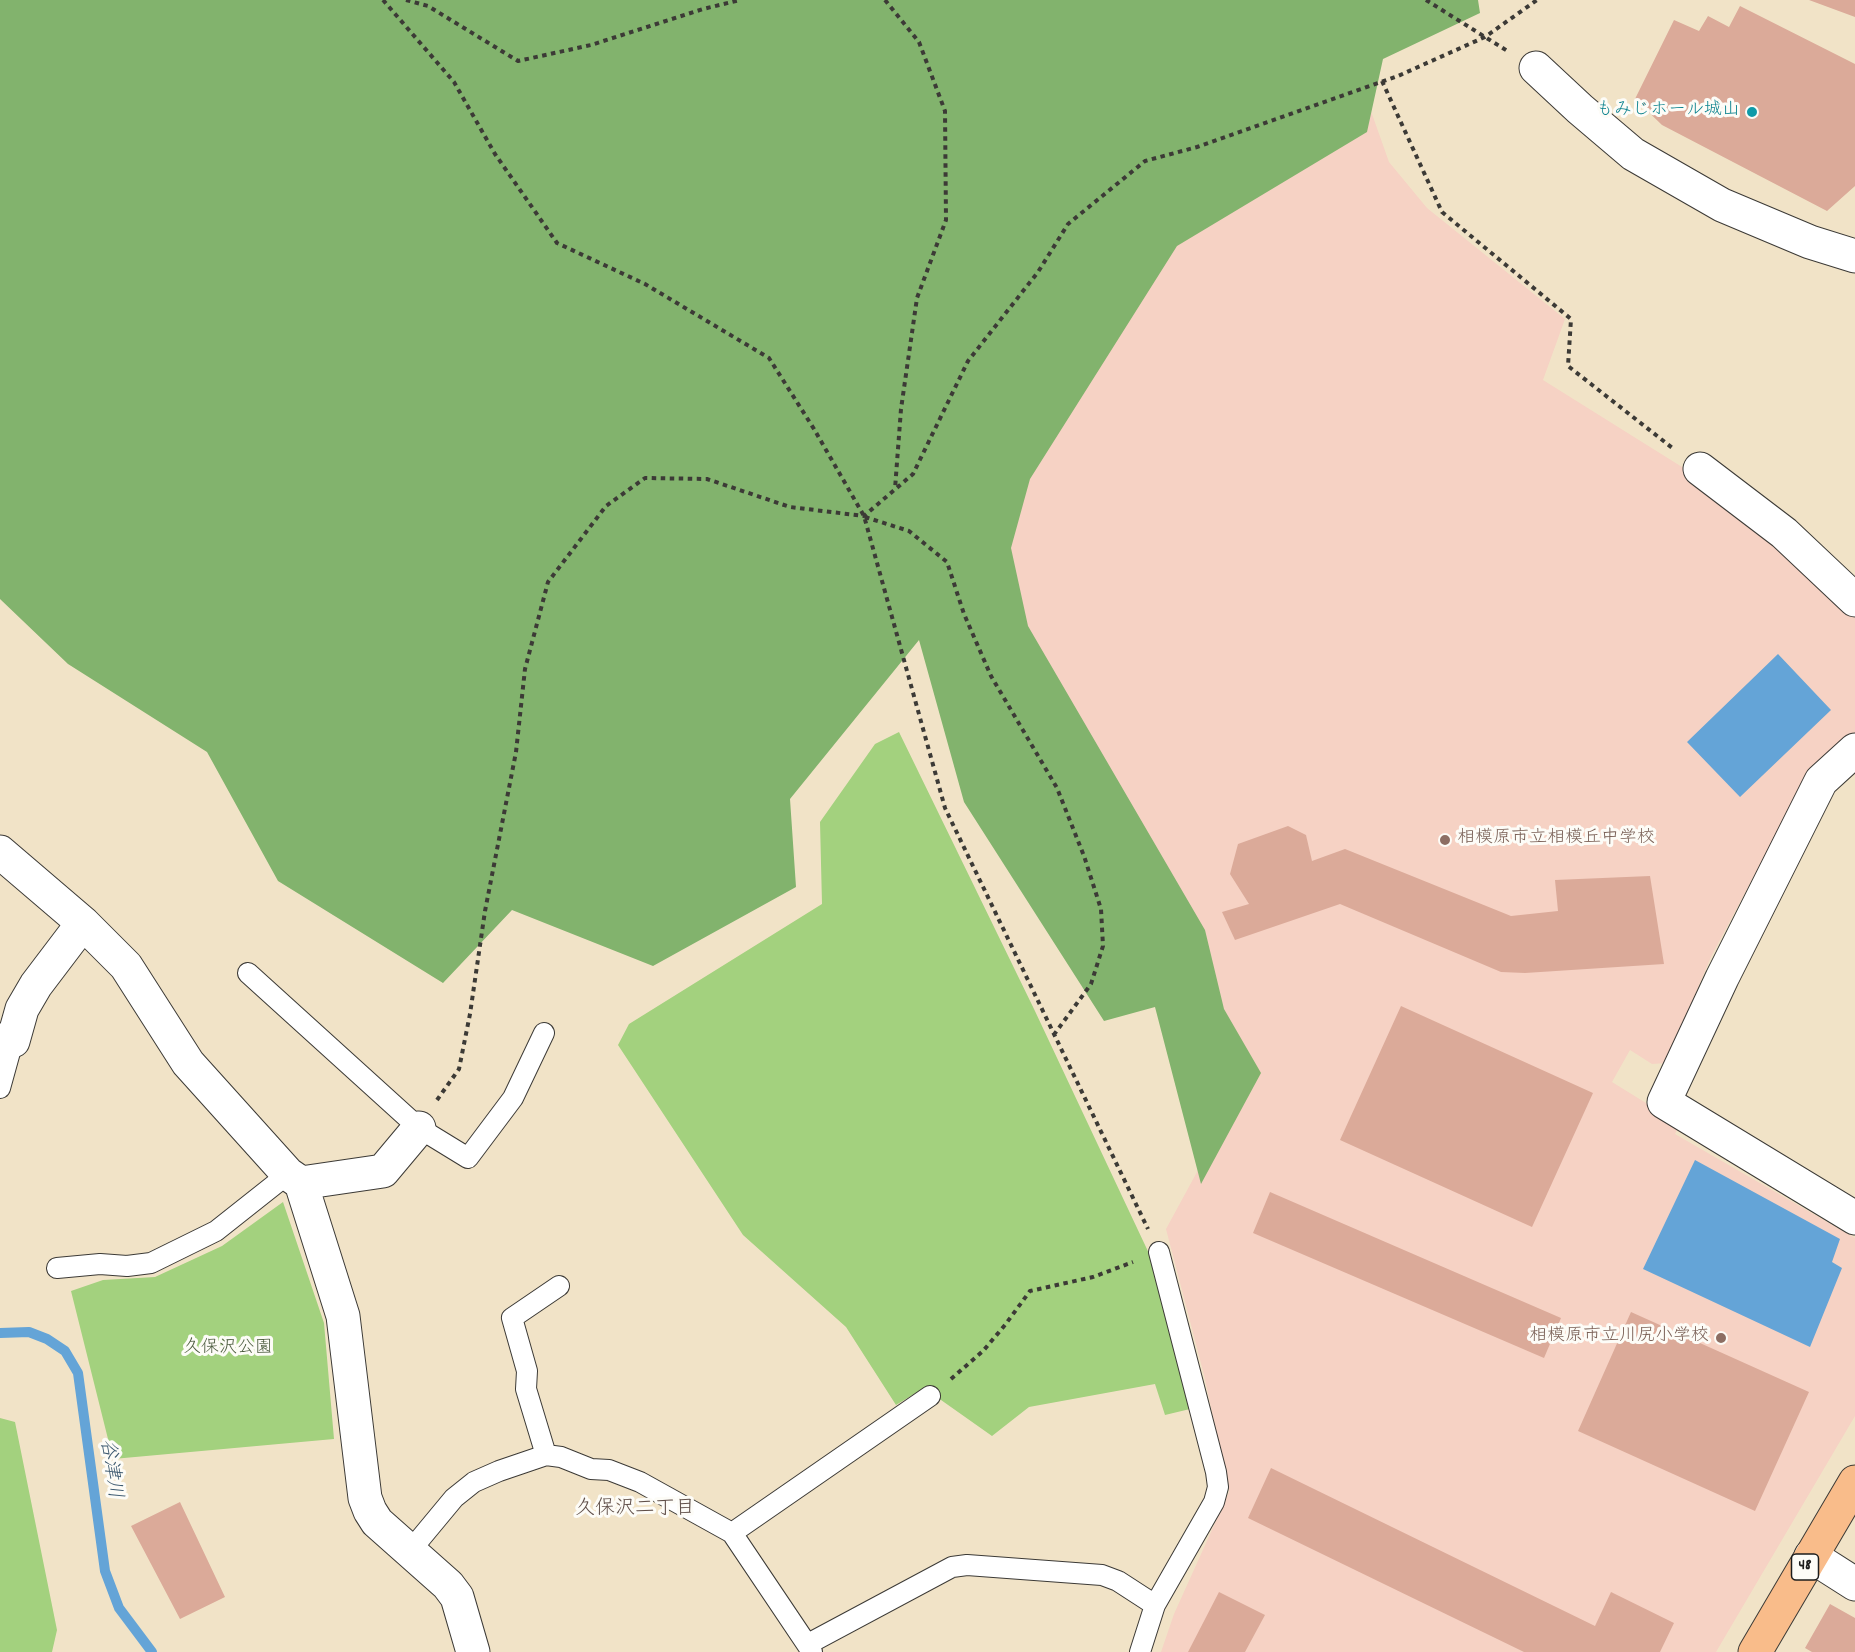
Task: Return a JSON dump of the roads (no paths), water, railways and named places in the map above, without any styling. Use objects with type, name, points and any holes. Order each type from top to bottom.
[{"type":"main road","name":"48","points":[[1755,1652],[1855,1482]]},
{"type":"street","points":[[1536,68],[1633,154],[1722,205],[1810,242],[1855,256]]},
{"type":"street","points":[[1700,469],[1784,533],[1855,600]]},
{"type":"street","points":[[1855,750],[1821,781],[1722,978],[1664,1102],[1855,1218]]},
{"type":"street","points":[[0,852],[83,923],[126,966],[188,1063],[295,1179],[343,1316],[365,1497],[370,1511],[377,1522],[448,1585],[457,1597],[473,1652]]},
{"type":"street","points":[[6,1041],[36,985],[83,923]]},
{"type":"street","points":[[295,1179],[382,1171],[419,1128]]},
{"type":"street","points":[[1811,1556],[1855,1584]]},
{"type":"lane","points":[[248,973],[419,1128],[468,1158],[513,1098],[544,1033]]},
{"type":"lane","points":[[0,1088],[6,1041]]},
{"type":"lane","points":[[57,1268],[152,1263],[216,1231],[295,1179]]},
{"type":"lane","points":[[1140,1652],[1155,1605],[1214,1502],[1218,1487],[1159,1252]]},
{"type":"lane","points":[[546,1455],[526,1389],[527,1371],[512,1318],[559,1286]]},
{"type":"lane","points":[[732,1533],[930,1396]]},
{"type":"lane","points":[[410,1551],[454,1498],[474,1482],[546,1455],[561,1457],[591,1469],[609,1470],[640,1482],[732,1533],[810,1648],[952,1567],[968,1565],[1102,1575],[1118,1581],[1155,1605]]},
{"type":"water","points":[[1778,654],[1831,710],[1740,797],[1687,742]]},
{"type":"water","points":[[1695,1160],[1840,1239],[1832,1262],[1842,1268],[1810,1347],[1643,1269]]},
{"type":"waterway","name":"谷津川","points":[[0,1333],[29,1332],[47,1339],[65,1351],[78,1373],[105,1571],[119,1608],[152,1652]]},
{"type":"place","name":"もみじホール城山","points":[[1752,112]]},
{"type":"place","name":"相模原市立相模丘中学校","points":[[1445,840]]},
{"type":"place","name":"相模原市立川尻小学校","points":[[1721,1338]]},
{"type":"district","name":"久保沢二丁目","points":[[635,1510]]},
{"type":"park label","name":"久保沢公園","points":[[228,1350]]}]
